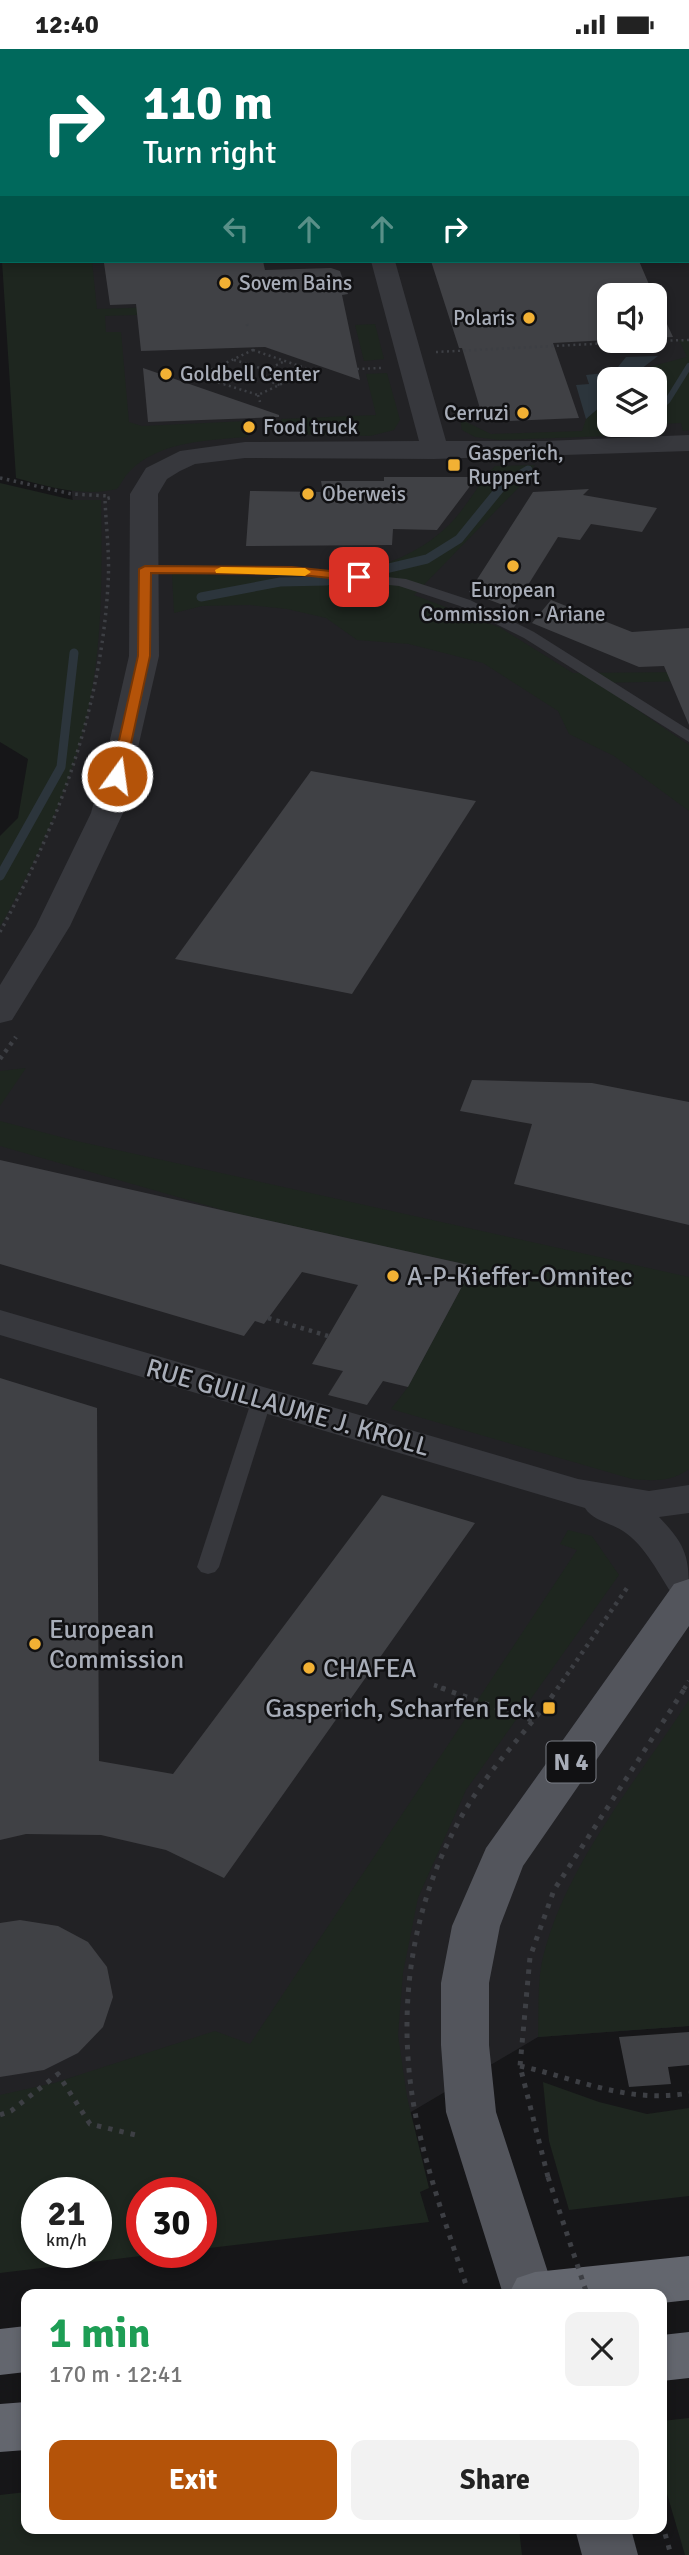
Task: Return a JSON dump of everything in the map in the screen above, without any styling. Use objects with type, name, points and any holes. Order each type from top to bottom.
[{"type":"highway","points":[[583,2289],[689,2278]]},
{"type":"highway","points":[[0,2352],[21,2350]]},
{"type":"highway","points":[[667,2357],[689,2355]]},
{"type":"highway","points":[[0,2428],[21,2426]]},
{"type":"main road","name":"N 4","points":[[527,2289],[471,2112],[465,2045],[466,1983],[476,1926],[502,1860],[689,1594]]},
{"type":"main road","points":[[604,2534],[610,2555]]},
{"type":"street","points":[[384,263],[430,426],[434,450]]},
{"type":"street","points":[[0,1013],[53,926],[107,813],[144,656],[144,494],[156,474],[190,457],[245,450],[434,450],[689,443]]},
{"type":"street","name":"RUE GUILLAUME J. KROLL","points":[[0,1322],[576,1493],[649,1505],[689,1499]]},
{"type":"street","name":"RUE GUILLAUME J. KROLL","points":[[576,1493],[638,1521],[658,1540],[689,1587]]},
{"type":"lane","points":[[145,569],[292,571],[401,582],[465,603],[529,635],[689,737]]},
{"type":"lane","points":[[208,1567],[262,1399]]},
{"type":"path","points":[[667,341],[689,340]]},
{"type":"path","points":[[432,352],[597,344]]},
{"type":"path","points":[[311,370],[258,395],[198,376],[253,349],[317,370]]},
{"type":"path","points":[[233,360],[251,365],[272,373],[256,381],[235,373],[251,365]]},
{"type":"path","points":[[265,370],[284,361]]},
{"type":"path","points":[[222,384],[240,376]]},
{"type":"path","points":[[261,378],[279,385]]},
{"type":"path","points":[[258,395],[260,402]]},
{"type":"path","points":[[0,478],[72,494],[121,495],[105,499],[108,583],[93,706],[76,763],[42,855],[0,932]]},
{"type":"path","points":[[268,1318],[328,1336]]},
{"type":"path","points":[[585,2289],[548,2177],[520,2066],[530,1957],[554,1890],[689,1681]]},
{"type":"path","points":[[434,1685],[534,1721]]},
{"type":"path","points":[[520,2066],[631,2098],[675,2097],[689,2092]]},
{"type":"path","points":[[0,2115],[11,2111],[58,2074],[90,2124],[140,2136]]},
{"type":"path","points":[[440,2200],[467,2289]]},
{"type":"path","points":[[665,2534],[671,2555]]},
{"type":"shaded area","points":[[2,263],[92,263],[97,309],[223,305],[225,312],[105,316],[106,332],[121,332],[129,422],[142,426],[247,421],[248,437],[217,439],[169,448],[141,462],[129,472],[117,489],[79,491],[53,488],[16,478]]},
{"type":"shaded area","points":[[48,263],[689,263],[689,2026],[538,2037],[389,2125],[165,2177],[126,2177],[126,2186],[112,2189],[112,2177],[21,2177],[21,2201],[0,2211],[0,902],[41,820],[74,513]]},
{"type":"shaded area","points":[[375,324],[384,359],[364,361],[355,325]]},
{"type":"shaded area","points":[[679,340],[689,340],[689,430],[683,431],[681,423],[667,424],[667,367],[649,367],[687,357]]},
{"type":"shaded area","points":[[658,356],[644,367],[618,367],[626,357]]},
{"type":"shaded area","points":[[387,373],[400,420],[394,430],[370,436],[285,434],[281,419],[376,415],[366,374]]},
{"type":"shaded area","points":[[597,374],[597,409],[586,419],[576,385],[589,384],[586,375]]},
{"type":"shaded area","points":[[597,409],[597,436],[499,440],[475,437],[462,430],[460,419],[491,434],[582,431],[586,419]]},
{"type":"shaded area","points":[[535,465],[523,483],[414,595],[501,628],[573,673],[689,672],[689,681],[598,683],[689,745],[689,811],[614,756],[569,734],[558,711],[483,663],[409,644],[357,640],[326,618],[287,609],[250,605],[202,606],[174,613],[172,574],[318,577],[388,563],[420,548],[449,525],[495,466]]},
{"type":"shaded area","points":[[0,483],[73,500],[101,500],[102,552],[97,655],[82,735],[52,820],[0,927],[0,836],[18,818],[28,759],[0,742]]},
{"type":"shaded area","points":[[26,1068],[0,1106],[0,1071]]},
{"type":"shaded area","points":[[0,1121],[72,1140],[689,1277],[689,1469],[669,1478],[632,1479],[391,1409],[408,1387],[473,1266],[230,1212],[0,1146]]},
{"type":"shaded area","points":[[568,1530],[592,1536],[619,1575],[466,1790],[418,1898],[403,1973],[398,2035],[407,2097],[429,2188],[420,2192],[429,2222],[217,2247],[217,2177],[126,2177],[126,2258],[112,2259],[112,2177],[21,2177],[21,2268],[41,2268],[0,2273],[0,2095],[54,2083],[215,2031],[250,2044],[577,1550],[560,1544]]},
{"type":"shaded area","points":[[689,1700],[689,2026],[538,2037],[541,1966],[554,1922],[568,1889],[606,1823]]},
{"type":"shaded area","points":[[543,2082],[599,2102],[647,2114],[689,2108],[689,2196],[569,2210],[549,2141]]},
{"type":"shaded area","points":[[689,2418],[689,2555],[685,2555],[667,2494],[667,2420]]},
{"type":"shaded area","points":[[21,2493],[21,2534],[520,2534],[522,2555],[0,2555],[0,2495]]},
{"type":"building","points":[[104,263],[263,263],[265,270],[331,268],[340,271],[348,294],[342,295],[360,380],[265,347],[141,351],[136,304],[110,305]]},
{"type":"building","name":"Polaris","points":[[432,263],[640,263],[648,283],[597,283],[597,341],[553,343],[579,418],[484,422],[462,348],[459,348]]},
{"type":"building","points":[[667,324],[673,337],[667,337]]},
{"type":"building","points":[[143,368],[279,415],[279,417],[148,422]]},
{"type":"building","points":[[384,477],[477,477],[437,530],[393,529],[392,545],[246,546],[250,491],[323,492],[321,481],[384,481]]},
{"type":"building","name":"European Commission - Ariane","points":[[589,489],[583,495],[657,508],[642,532],[591,524],[580,540],[558,537],[513,609],[469,592],[533,492]]},
{"type":"building","name":"European Commission - Ariane","points":[[551,600],[632,632],[689,628],[689,725],[664,666],[639,667],[532,623]]},
{"type":"building","points":[[311,771],[476,801],[352,994],[175,959]]},
{"type":"building","points":[[472,1080],[592,1083],[689,1102],[689,1225],[514,1184],[532,1124],[460,1111]]},
{"type":"building","name":"A-P-Kieffer-Omnitec","points":[[0,1160],[473,1266],[408,1387],[383,1381],[367,1405],[328,1395],[343,1371],[312,1364],[358,1285],[302,1272],[264,1324],[255,1321],[244,1336],[0,1264]]},
{"type":"building","points":[[0,1378],[97,1408],[99,1761],[173,1774],[382,1495],[475,1523],[224,1878],[166,1850],[101,1835],[26,1834],[0,1840]]},
{"type":"building","points":[[20,1920],[58,1926],[88,1942],[107,1967],[113,1997],[103,2027],[78,2053],[44,2070],[0,2077],[0,1923]]},
{"type":"building","points":[[689,2032],[689,2065],[668,2067],[671,2084],[629,2087],[619,2037]]},
{"type":"waterway","points":[[667,401],[689,366]]},
{"type":"waterway","points":[[364,574],[427,559],[459,539],[503,485],[526,471]]},
{"type":"waterway","points":[[201,597],[280,582],[327,581]]},
{"type":"waterway","points":[[0,876],[61,767],[74,653]]},
{"type":"slow traffic","points":[[221,570],[305,572]]},
{"type":"place","name":"Sovem Bains","points":[[225,283]]},
{"type":"place","name":"Polaris","points":[[529,318]]},
{"type":"place","name":"Goldbell Center","points":[[166,374]]},
{"type":"place","name":"Cerruzi","points":[[523,413]]},
{"type":"place","name":"Food truck","points":[[249,427]]},
{"type":"place","name":"Gasperich, Ruppert","points":[[454,465]]},
{"type":"place","name":"Oberweis","points":[[308,494]]},
{"type":"place","name":"European Commission - Ariane","points":[[513,566]]},
{"type":"place","name":"A-P-Kieffer-Omnitec","points":[[393,1276]]},
{"type":"place","name":"European Commission","points":[[35,1644]]},
{"type":"place","name":"CHAFEA","points":[[309,1668]]},
{"type":"place","name":"Gasperich, Scharfen Eck","points":[[549,1708]]},
{"type":"route","points":[[117,776],[144,656],[145,569],[292,571],[359,577]]}]
